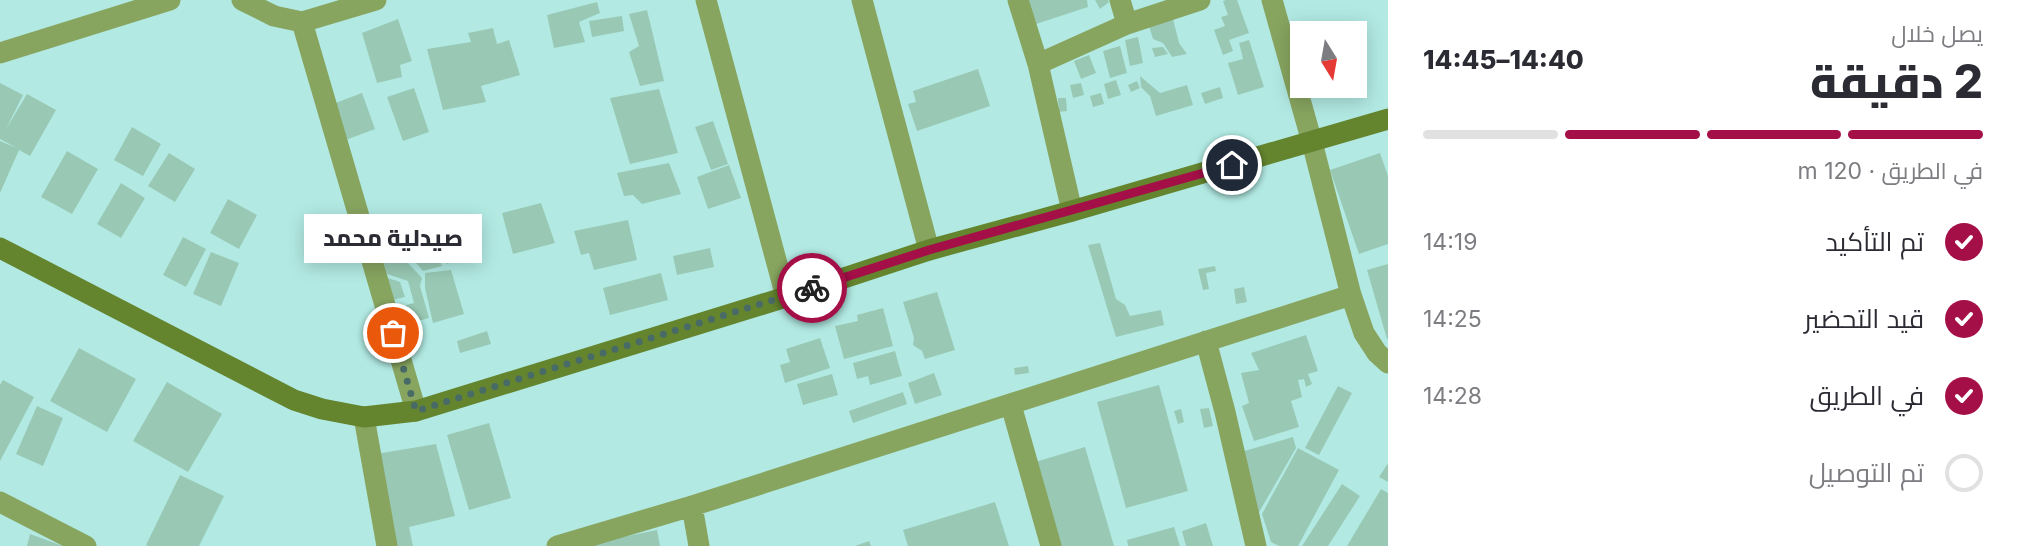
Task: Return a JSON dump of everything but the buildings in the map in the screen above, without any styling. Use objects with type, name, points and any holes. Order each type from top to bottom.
[{"type":"street","points":[[0,54],[170,0]]},
{"type":"street","points":[[242,0],[274,16],[302,22],[376,0]]},
{"type":"street","points":[[706,0],[786,297]]},
{"type":"street","points":[[862,0],[929,250]]},
{"type":"street","points":[[1018,0],[1038,64],[1072,211]]},
{"type":"street","points":[[1120,0],[1128,24]]},
{"type":"street","points":[[1038,64],[1128,24],[1200,0]]},
{"type":"street","points":[[1272,0],[1351,295],[1364,333],[1377,353],[1388,363]]},
{"type":"street","points":[[302,22],[416,411]]},
{"type":"street","points":[[0,248],[295,400],[322,410],[364,417],[416,411],[929,250],[1388,119]]},
{"type":"street","points":[[557,546],[692,506],[1351,295]]},
{"type":"street","points":[[1206,341],[1256,546]]},
{"type":"street","points":[[1011,405],[1051,546]]},
{"type":"street","points":[[364,417],[387,546]]},
{"type":"street","points":[[0,502],[86,546]]},
{"type":"street","points":[[692,506],[699,546]]},
{"type":"way so far","points":[[393,333],[416,411],[812,288]]},
{"type":"place","name":"صيدلية محمد","points":[[393,333]]},
{"type":"route","points":[[812,288],[929,250],[1232,165]]}]
